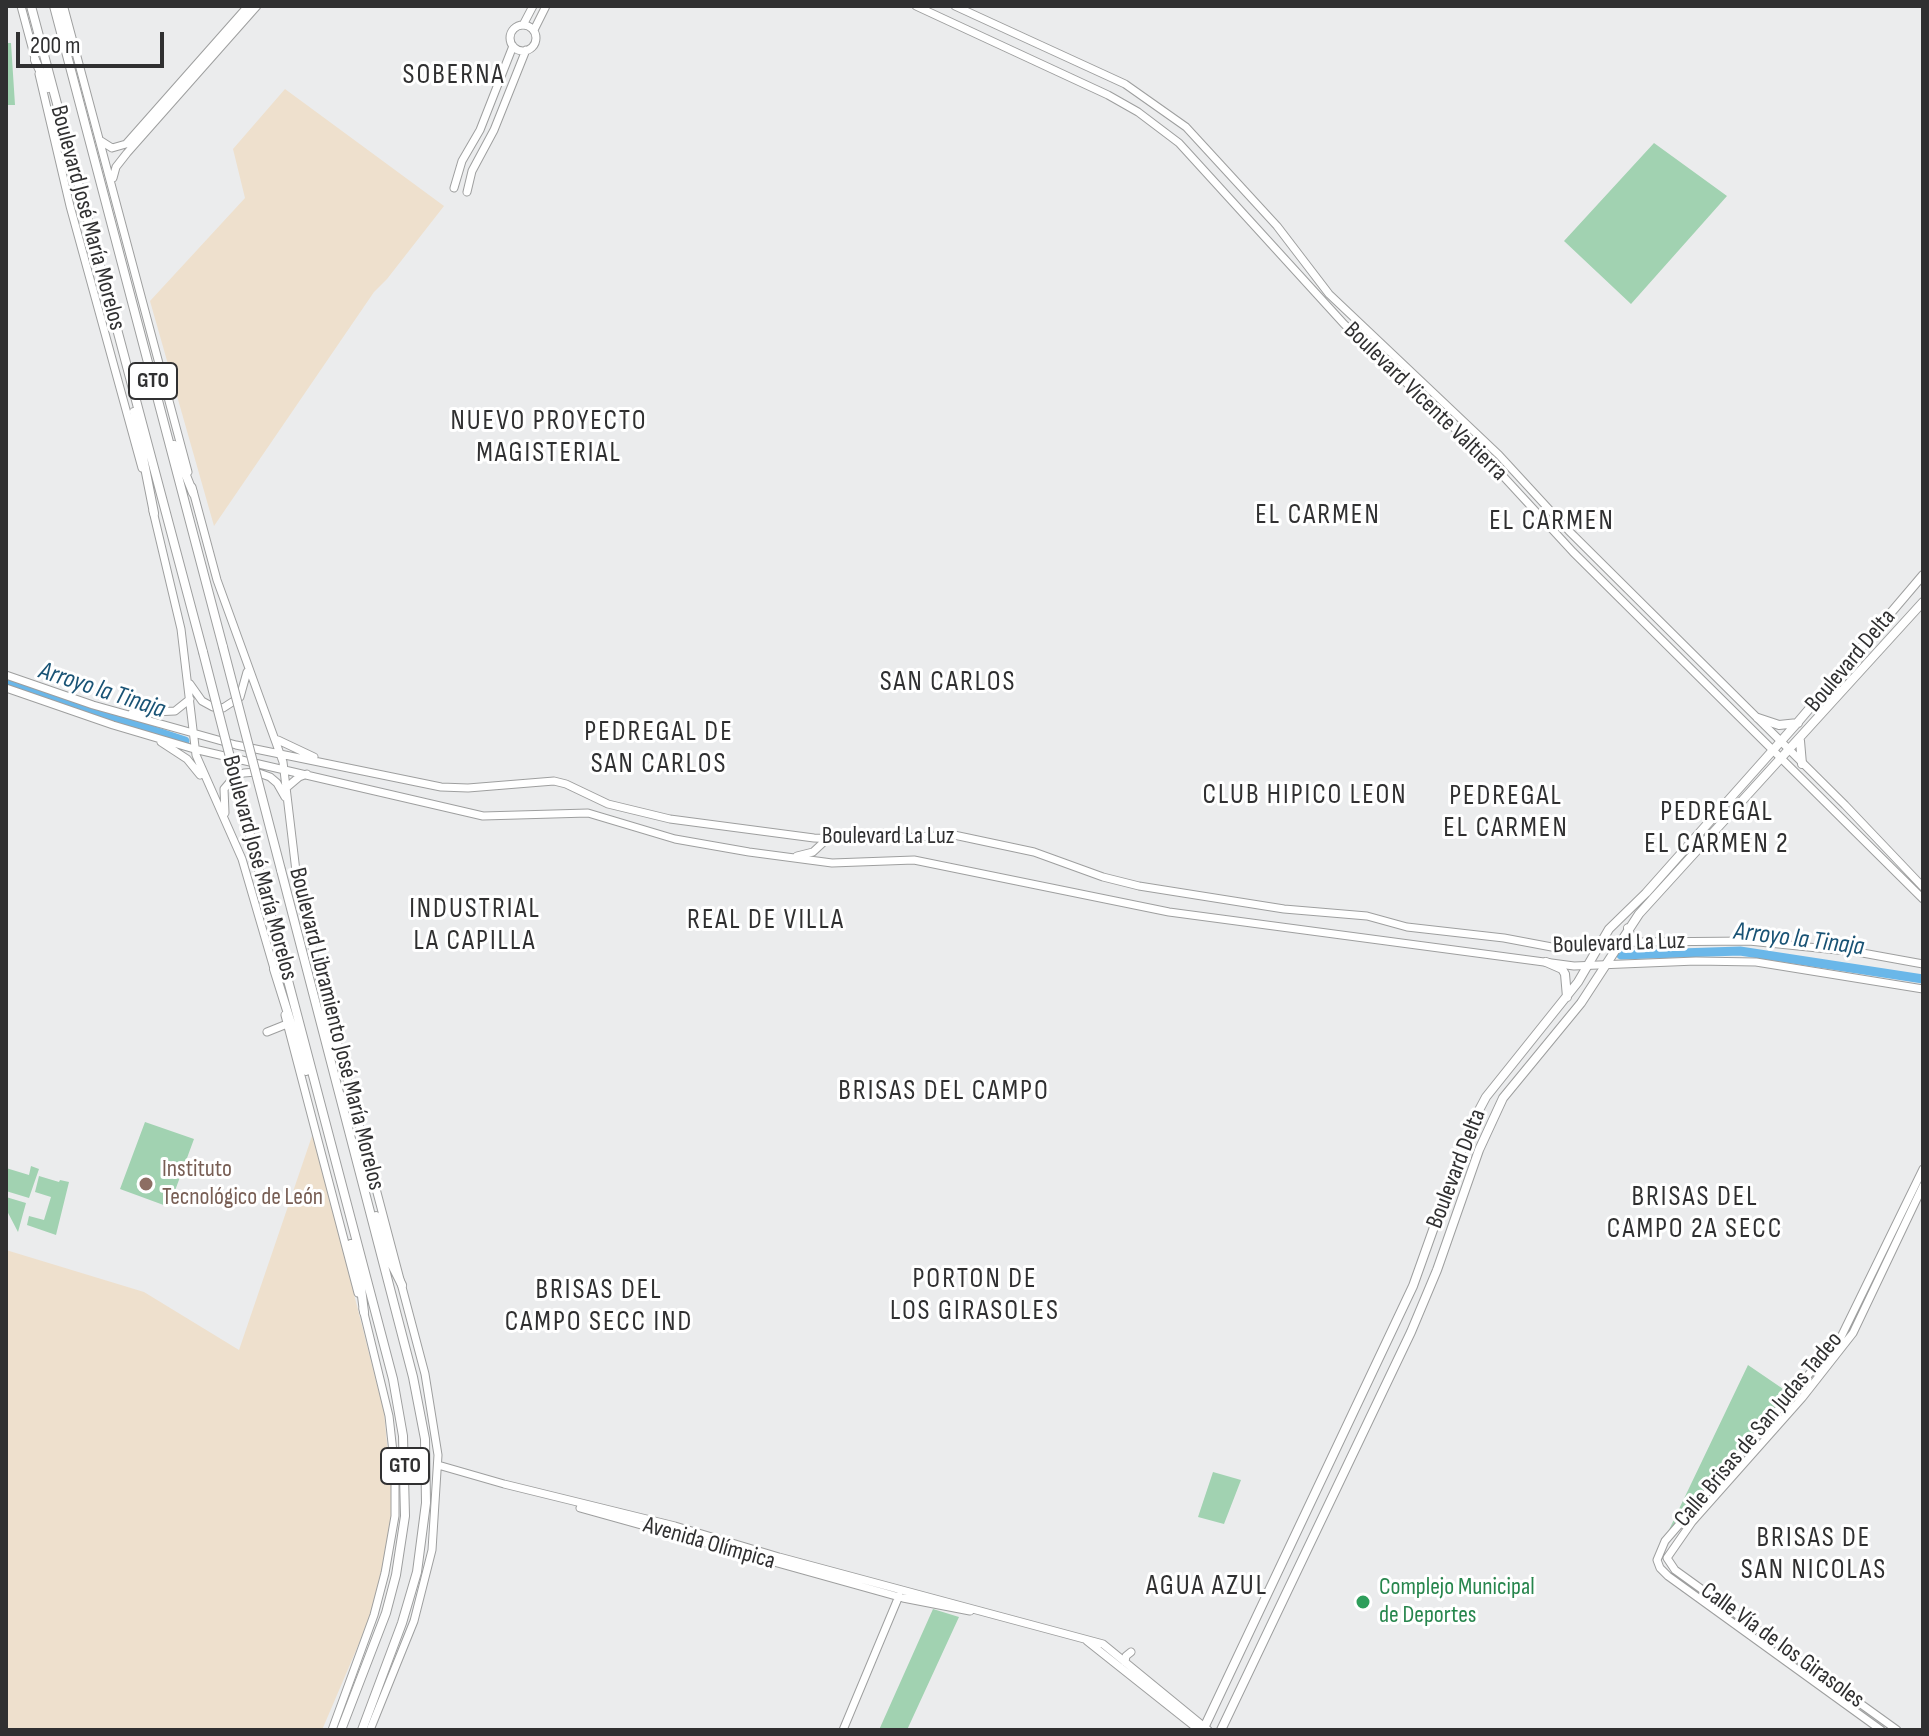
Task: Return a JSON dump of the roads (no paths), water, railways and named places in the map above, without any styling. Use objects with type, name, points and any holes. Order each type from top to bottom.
[{"type":"main road","name":"Boulevard José María Morelos","points":[[31,6],[396,1393],[406,1477],[405,1516],[396,1575],[386,1613],[354,1699],[345,1720],[336,1730]]},
{"type":"main road","name":"Boulevard José María Morelos","points":[[54,6],[338,1085],[421,1413],[426,1491],[417,1572],[402,1623],[362,1730]]},
{"type":"main road","points":[[62,6],[84,115]]},
{"type":"main road","points":[[35,60],[60,117]]},
{"type":"main road","points":[[133,387],[133,406],[154,513]]},
{"type":"main road","points":[[161,412],[193,493]]},
{"type":"main road","name":"Boulevard Delta","points":[[1204,1729],[1317,1486],[1372,1378],[1413,1286],[1469,1129],[1486,1097],[1567,997],[1609,929],[1646,893],[1777,746],[1923,575]]},
{"type":"main road","name":"Boulevard Delta","points":[[1221,1730],[1411,1332],[1479,1150],[1503,1098],[1571,1017],[1607,966],[1628,928],[1923,602]]},
{"type":"main road","points":[[1888,618],[1890,629],[1901,627]]},
{"type":"main road","points":[[1858,651],[1868,653],[1867,665]]},
{"type":"main road","points":[[1758,718],[1779,725],[1798,722]]},
{"type":"main road","points":[[1801,739],[1802,764]]},
{"type":"main road","points":[[1746,780],[1754,787]]},
{"type":"main road","points":[[1696,835],[1705,843]]},
{"type":"main road","points":[[1628,928],[1631,938],[1638,942]]},
{"type":"main road","points":[[1546,962],[1562,969],[1567,997]]},
{"type":"main road","points":[[274,969],[307,1075],[320,1103]]},
{"type":"main road","points":[[320,980],[338,1085]]},
{"type":"main road","points":[[365,1189],[402,1285]]},
{"type":"main road","points":[[345,1199],[364,1312]]},
{"type":"main road","points":[[1444,1202],[1447,1216],[1459,1209]]},
{"type":"main road","points":[[1434,1229],[1446,1228],[1449,1237]]},
{"type":"main road","points":[[351,1679],[354,1699]]},
{"type":"street","name":"Boulevard Libramiento José María Morelos","points":[[21,6],[70,206],[176,605],[189,682],[194,749],[255,898],[389,1416],[395,1505],[383,1583],[336,1730]]},
{"type":"street","name":"Boulevard Libramiento José María Morelos","points":[[62,6],[101,141],[217,580],[248,669],[277,739],[285,769],[299,896],[427,1384],[438,1465],[432,1550],[414,1621],[370,1730]]},
{"type":"street","points":[[112,184],[116,167],[248,6]]},
{"type":"street","points":[[101,141],[112,148],[126,144],[257,6]]},
{"type":"street","points":[[523,25],[533,6]]},
{"type":"street","points":[[467,192],[472,171],[491,136],[526,50],[535,42],[534,30],[546,6]]},
{"type":"street","name":"Boulevard Vicente Valtierra","points":[[916,6],[1097,89],[1138,112],[1187,150],[1344,324],[1491,463],[1555,533],[1777,746],[1923,899]]},
{"type":"street","name":"Boulevard Vicente Valtierra","points":[[955,6],[1125,84],[1186,127],[1277,226],[1329,294],[1497,453],[1569,531],[1758,718],[1777,746]]},
{"type":"street","points":[[526,50],[513,46],[511,32],[523,25],[534,30]]},
{"type":"street","points":[[1001,46],[1008,31]]},
{"type":"street","points":[[454,188],[462,161],[480,130],[513,46]]},
{"type":"street","points":[[480,130],[491,136]]},
{"type":"street","points":[[189,682],[202,701],[223,708],[240,697],[248,669]]},
{"type":"street","name":"Boulevard La Luz","points":[[6,675],[192,733],[281,755],[451,788],[554,781],[608,804],[697,824],[827,839],[954,835],[1037,853],[1122,883],[1284,909],[1367,916],[1407,927],[1504,938],[1557,948],[1638,942],[1749,941],[1857,952],[1923,964]]},
{"type":"street","name":"Boulevard La Luz","points":[[6,688],[194,749],[483,816],[588,813],[675,839],[787,858],[816,862],[923,861],[1169,912],[1546,962],[1588,966],[1696,961],[1756,962],[1923,989]]},
{"type":"street","points":[[124,714],[167,713],[182,707],[190,699]]},
{"type":"street","points":[[152,737],[187,759],[210,787]]},
{"type":"street","points":[[277,739],[298,751],[331,763]]},
{"type":"street","name":"Boulevard Vicente Valtierra","points":[[1786,755],[1802,764],[1923,887]]},
{"type":"street","points":[[231,835],[223,797],[224,789],[235,776],[256,772],[270,777],[277,783],[287,802]]},
{"type":"street","points":[[286,788],[294,780],[309,774]]},
{"type":"street","points":[[605,818],[608,804]]},
{"type":"street","points":[[814,838],[816,862]]},
{"type":"street","points":[[787,858],[808,854],[827,839]]},
{"type":"street","points":[[267,1032],[287,1024]]},
{"type":"street","name":"Calle Brisas de San Judas Tadeo","points":[[1657,1560],[1672,1532],[1798,1395],[1845,1329],[1923,1169]]},
{"type":"street","name":"Calle Brisas de San Judas Tadeo","points":[[1667,1561],[1670,1551],[1692,1522],[1858,1325],[1923,1186]]},
{"type":"street","name":"Avenida Olímpica","points":[[438,1465],[675,1526],[947,1608],[984,1613],[1103,1644],[1204,1729]]},
{"type":"street","name":"Avenida Olímpica","points":[[437,1482],[449,1475],[471,1479],[901,1593]]},
{"type":"street","name":"Calle Vía de los Girasoles","points":[[1657,1560],[1668,1576],[1881,1730]]},
{"type":"street","name":"Calle Vía de los Girasoles","points":[[1667,1561],[1675,1570],[1897,1730]]},
{"type":"street","points":[[843,1730],[901,1593]]},
{"type":"street","name":"Avenida Olímpica","points":[[1085,1640],[1204,1729]]},
{"type":"street","points":[[1125,1662],[1131,1652]]},
{"type":"waterway","name":"Arroyo la Tinaja","points":[[6,682],[185,741]]},
{"type":"waterway","name":"Arroyo la Tinaja","points":[[1621,955],[1740,951],[1923,979]]},
{"type":"place","name":"Instituto Tecnológico de León","points":[[146,1184]]},
{"type":"place","name":"Complejo Municipal de Deportes","points":[[1363,1602]]},
{"type":"district","name":"SOBERNA","points":[[454,76]]},
{"type":"district","name":"NUEVO PROYECTO MAGISTERIAL","points":[[549,438]]},
{"type":"district","name":"EL CARMEN","points":[[1318,516]]},
{"type":"district","name":"EL CARMEN","points":[[1552,522]]},
{"type":"district","name":"SAN CARLOS","points":[[948,683]]},
{"type":"district","name":"PEDREGAL DE SAN CARLOS","points":[[659,749]]},
{"type":"district","name":"CLUB HIPICO LEON","points":[[1305,796]]},
{"type":"district","name":"PEDREGAL EL CARMEN","points":[[1506,813]]},
{"type":"district","name":"PEDREGAL EL CARMEN 2","points":[[1717,829]]},
{"type":"district","name":"REAL DE VILLA","points":[[766,921]]},
{"type":"district","name":"INDUSTRIAL LA CAPILLA","points":[[475,926]]},
{"type":"district","name":"BRISAS DEL CAMPO","points":[[944,1092]]},
{"type":"district","name":"BRISAS DEL CAMPO 2A SECC","points":[[1695,1214]]},
{"type":"district","name":"PORTON DE LOS GIRASOLES","points":[[975,1296]]},
{"type":"district","name":"BRISAS DEL CAMPO SECC IND","points":[[599,1307]]},
{"type":"district","name":"BRISAS DE SAN NICOLAS","points":[[1814,1555]]},
{"type":"district","name":"AGUA AZUL","points":[[1207,1587]]}]
